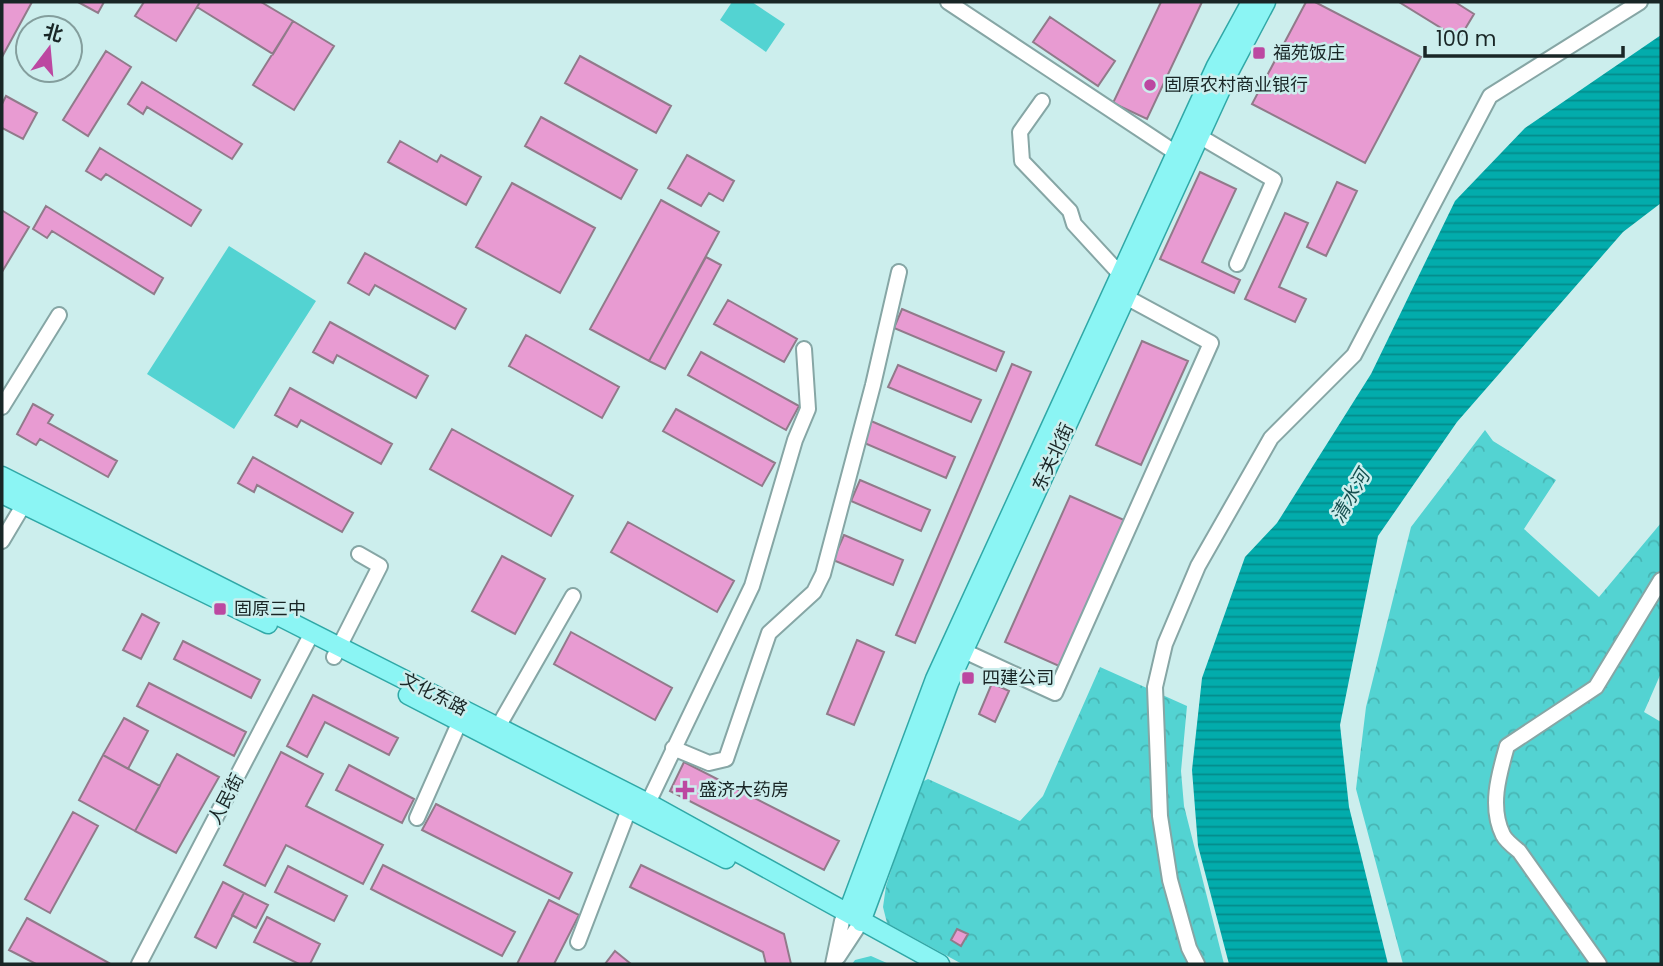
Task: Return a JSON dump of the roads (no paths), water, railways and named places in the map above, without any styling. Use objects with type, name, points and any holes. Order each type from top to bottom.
[{"type":"main road","name":"东关北街","points":[[850,918],[935,679],[1216,66],[1251,2]]},
{"type":"main road","name":"东关北街","points":[[850,918],[949,683],[1228,72],[1266,2]]},
{"type":"main road","name":"文化东路","points":[[2,476],[310,638],[498,727],[648,803],[850,918]]},
{"type":"main road","name":"文化东路","points":[[2,494],[310,638]]},
{"type":"main road","name":"文化东路","points":[[336,651],[460,721],[629,809],[940,964]]},
{"type":"street","points":[[948,2],[1176,153]]},
{"type":"street","points":[[1197,964],[1189,948],[1170,880],[1160,816],[1155,687],[1165,643],[1198,566],[1271,438],[1354,355],[1490,96],[1640,2]]},
{"type":"street","points":[[1042,101],[1020,132],[1022,160],[1070,211],[1074,225],[1120,274]]},
{"type":"street","points":[[1199,136],[1274,180],[1237,264]]},
{"type":"street","points":[[673,748],[709,763],[726,759],[769,633],[814,592],[822,574],[873,385],[899,272]]},
{"type":"street","points":[[964,651],[1055,692],[1211,343],[1126,298]]},
{"type":"street","points":[[2,407],[59,315]]},
{"type":"street","points":[[648,803],[752,586],[794,440],[808,409],[804,349]]},
{"type":"street","points":[[2,541],[24,504]]},
{"type":"street","points":[[336,651],[380,566],[359,554]]},
{"type":"street","points":[[1599,964],[1519,851],[1504,836],[1496,807],[1498,776],[1507,746],[1596,687],[1661,580]]},
{"type":"street","points":[[498,727],[573,596]]},
{"type":"street","name":"人民街","points":[[139,964],[310,638]]},
{"type":"street","points":[[417,818],[460,721]]},
{"type":"street","points":[[578,942],[629,809]]},
{"type":"street","points":[[834,964],[850,918]]},
{"type":"water","name":"清水河","points":[[1661,35],[1661,203],[1623,232],[1457,422],[1378,536],[1340,725],[1349,807],[1388,964],[1229,964],[1198,846],[1192,770],[1202,678],[1245,557],[1277,523],[1371,374],[1455,201],[1525,128]]},
{"type":"place","name":"福苑饭庄","points":[[1259,53]]},
{"type":"place","name":"固原农村商业银行","points":[[1150,85]]},
{"type":"place","name":"固原三中","points":[[220,609]]},
{"type":"place","name":"四建公司","points":[[968,678]]},
{"type":"place","name":"盛济大药房","points":[[685,790]]}]
